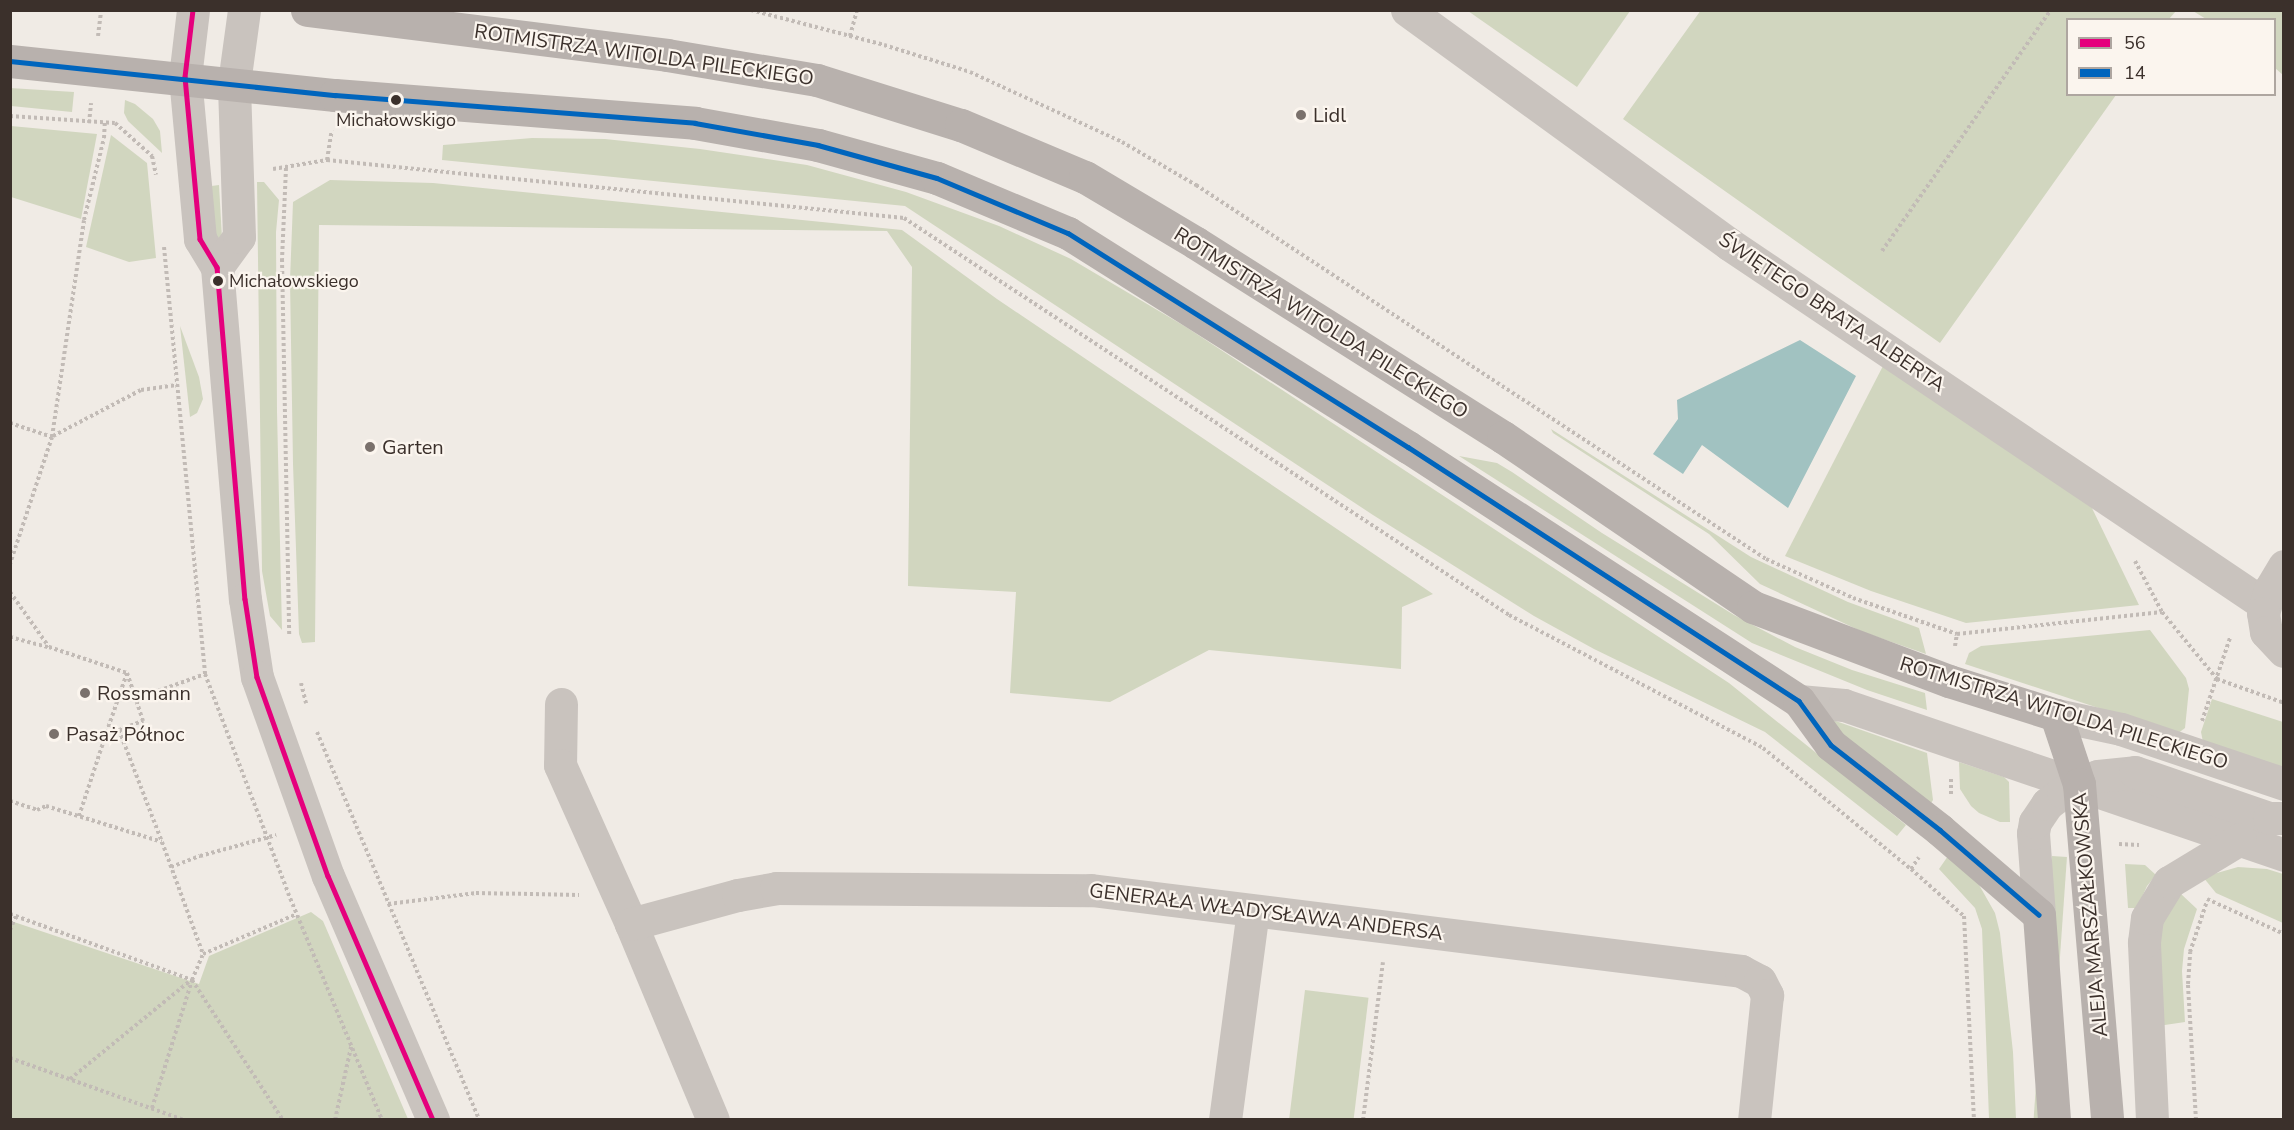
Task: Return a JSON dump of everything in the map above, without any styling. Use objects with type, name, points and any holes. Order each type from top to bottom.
[{"type":"main road","name":"ROTMISTRZA WITOLDA PILECKIEGO","points":[[307,10],[667,55],[817,80],[961,125],[1085,177],[1196,243],[1503,437],[1753,607],[1949,681],[2056,715]]},
{"type":"main road","points":[[10,61],[185,77],[335,95],[695,123],[818,145],[937,178],[1068,233],[1408,447],[1798,701],[1831,744],[1940,830],[2039,915],[2054,1119]]},
{"type":"main road","name":"ALEJA MARSZAŁKOWSKA","points":[[2056,715],[2079,784],[2108,1119]]},
{"type":"street","points":[[193,10],[185,77],[200,239],[217,267],[245,599],[256,677],[328,876],[433,1119]]},
{"type":"street","points":[[217,267],[239,237],[234,83],[244,10]]},
{"type":"street","name":"ŚWIĘTEGO BRATA ALBERTA","points":[[1407,10],[1729,244],[2255,598]]},
{"type":"street","points":[[2283,566],[2255,598],[2266,632],[2283,651]]},
{"type":"street","points":[[1798,701],[1844,705],[2283,855]]},
{"type":"street","points":[[561,704],[560,765],[631,924],[713,1119]]},
{"type":"street","name":"ROTMISTRZA WITOLDA PILECKIEGO","points":[[2056,715],[2121,729],[2283,784]]},
{"type":"street","points":[[2039,915],[2033,833],[2035,822],[2047,804],[2079,784],[2098,776],[2135,772],[2269,818],[2283,818]]},
{"type":"street","points":[[2152,1119],[2144,942],[2147,918],[2169,882],[2240,839]]},
{"type":"street","name":"GENERAŁA WŁADYSŁAWA ANDERSA","points":[[631,924],[738,895],[776,888],[1091,890],[1388,926],[1747,974],[1760,981],[1767,995],[1754,1119]]},
{"type":"street","points":[[1225,1119],[1253,911]]},
{"type":"path","points":[[98,40],[101,10]]},
{"type":"path","points":[[850,36],[857,10]]},
{"type":"path","points":[[1882,251],[2050,10]]},
{"type":"path","points":[[89,123],[92,93]]},
{"type":"path","points":[[10,116],[89,123],[105,120],[115,123],[152,156],[157,177],[166,177]]},
{"type":"path","points":[[10,564],[52,437],[84,220],[104,138],[105,120]]},
{"type":"path","points":[[327,160],[333,130]]},
{"type":"path","points":[[266,169],[286,168],[327,160],[904,218],[1509,615],[1763,748],[1911,869],[1964,916],[1974,1119]]},
{"type":"path","points":[[286,168],[282,259],[289,636]]},
{"type":"path","points":[[10,423],[52,437],[141,390],[177,385]]},
{"type":"path","points":[[10,592],[49,647]]},
{"type":"path","points":[[2199,731],[2217,679],[2255,598]]},
{"type":"path","points":[[1953,653],[1958,634],[2162,612],[2217,679],[2283,702]]},
{"type":"path","points":[[10,637],[49,647],[127,673]]},
{"type":"path","points":[[106,735],[143,721],[127,673]]},
{"type":"path","points":[[79,816],[127,673]]},
{"type":"path","points":[[136,699],[205,674]]},
{"type":"path","points":[[301,683],[309,712]]},
{"type":"path","points":[[313,723],[479,1119]]},
{"type":"path","points":[[119,730],[203,954],[192,980],[152,1108]]},
{"type":"path","points":[[1951,768],[1952,801]]},
{"type":"path","points":[[10,801],[37,810],[46,806],[162,842]]},
{"type":"path","points":[[171,867],[200,856],[233,849],[278,834]]},
{"type":"path","points":[[2200,892],[2208,900],[2283,934]]},
{"type":"path","points":[[388,904],[429,899]]},
{"type":"path","points":[[2196,1119],[2188,984],[2190,952],[2208,900]]},
{"type":"path","points":[[203,954],[297,914]]},
{"type":"path","points":[[10,930],[13,915],[192,980],[283,1119]]},
{"type":"path","points":[[1363,1119],[1388,926]]},
{"type":"path","points":[[70,1079],[192,980]]},
{"type":"path","points":[[335,1119],[351,1046]]},
{"type":"path","points":[[10,1058],[184,1119]]},
{"type":"green space","points":[[1701,10],[2176,10],[2170,18],[2066,18],[2066,96],[2115,96],[1940,343],[1623,119]]},
{"type":"green space","points":[[1468,11],[1630,11],[1577,87]]},
{"type":"green space","points":[[2193,11],[2283,11],[2283,75],[2276,69],[2276,18],[2204,18]]},
{"type":"green space","points":[[10,88],[74,92],[72,112],[11,106]]},
{"type":"green space","points":[[125,100],[135,104],[153,119],[160,131],[162,153],[128,121],[124,113]]},
{"type":"green space","points":[[11,126],[97,134],[81,219],[11,197]]},
{"type":"green space","points":[[111,135],[147,163],[156,258],[129,262],[86,247]]},
{"type":"green space","points":[[532,138],[605,139],[700,149],[807,165],[906,192],[999,226],[1071,259],[1186,327],[1729,683],[1906,825],[1897,836],[1765,732],[1594,649],[1534,616],[1373,515],[905,206],[442,160],[443,145]]},
{"type":"green space","points":[[330,180],[433,183],[902,230],[997,299],[1433,594],[1402,607],[1401,669],[1209,650],[1110,702],[1010,693],[1016,592],[908,586],[912,267],[887,231],[319,225],[315,642],[302,643],[299,634],[293,464],[290,280],[293,202]]},
{"type":"green space","points":[[257,182],[264,182],[279,200],[276,232],[277,411],[282,630],[270,616],[262,571]]},
{"type":"green space","points":[[219,185],[222,238],[215,241],[204,187]]},
{"type":"green space","points":[[180,326],[199,377],[203,399],[197,413],[190,417]]},
{"type":"green space","points":[[1884,364],[2090,504],[2139,605],[1966,623],[1871,591],[1785,556]]},
{"type":"green space","points":[[1551,429],[1751,557],[1848,602],[1919,628],[1926,654],[1863,632],[1760,584],[1709,534],[1553,433]]},
{"type":"green space","points":[[1459,456],[1497,463],[1602,533],[1734,615],[1795,647],[1852,670],[1925,693],[1927,710],[1867,690],[1752,643]]},
{"type":"green space","points":[[2150,630],[2186,678],[2189,689],[2185,728],[2177,734],[1965,664],[1969,653],[1981,646]]},
{"type":"green space","points":[[2212,699],[2283,722],[2283,771],[2203,742],[2201,732]]},
{"type":"green space","points":[[1830,719],[1927,753],[1933,800],[1930,805],[1839,737]]},
{"type":"green space","points":[[1959,762],[2004,777],[2009,782],[2010,822],[2000,822],[1979,813],[1971,806],[1960,789]]},
{"type":"green space","points":[[1948,856],[1978,883],[1995,913],[2000,933],[2013,1052],[2016,1119],[1989,1119],[1982,929],[1975,908],[1939,869]]},
{"type":"green space","points":[[2052,856],[2067,857],[2049,1120],[2034,1119]]},
{"type":"green space","points":[[2125,864],[2145,865],[2156,875],[2147,886],[2137,908],[2128,908]]},
{"type":"green space","points":[[2238,867],[2267,869],[2283,874],[2283,923],[2216,893],[2203,877]]},
{"type":"green space","points":[[2181,894],[2197,909],[2184,949],[2182,971],[2185,1022],[2158,1026],[2161,922]]},
{"type":"green space","points":[[311,912],[323,921],[408,1119],[11,1119],[11,921],[199,984],[209,956]]},
{"type":"green space","points":[[1305,990],[1369,998],[1354,1120],[1289,1119]]},
{"type":"water","points":[[1800,340],[1856,376],[1788,508],[1702,445],[1683,474],[1653,454],[1678,419],[1677,400]]},
{"type":"transit line","name":"56","points":[[193,10],[185,77],[200,239],[217,267],[245,599],[257,677],[328,876],[433,1120]]},
{"type":"transit line","name":"14","points":[[10,61],[335,95],[695,123],[818,145],[937,178],[1068,233],[1408,447],[1799,701],[1831,745],[1940,830],[2039,915]]},
{"type":"place","name":"Michałowskigo","points":[[396,100]]},
{"type":"place","name":"Lidl","points":[[1301,115]]},
{"type":"place","name":"Michałowskiego","points":[[218,281]]},
{"type":"place","name":"Garten","points":[[370,447]]},
{"type":"place","name":"Rossmann","points":[[85,693]]},
{"type":"place","name":"Pasaż Północ","points":[[54,734]]}]
